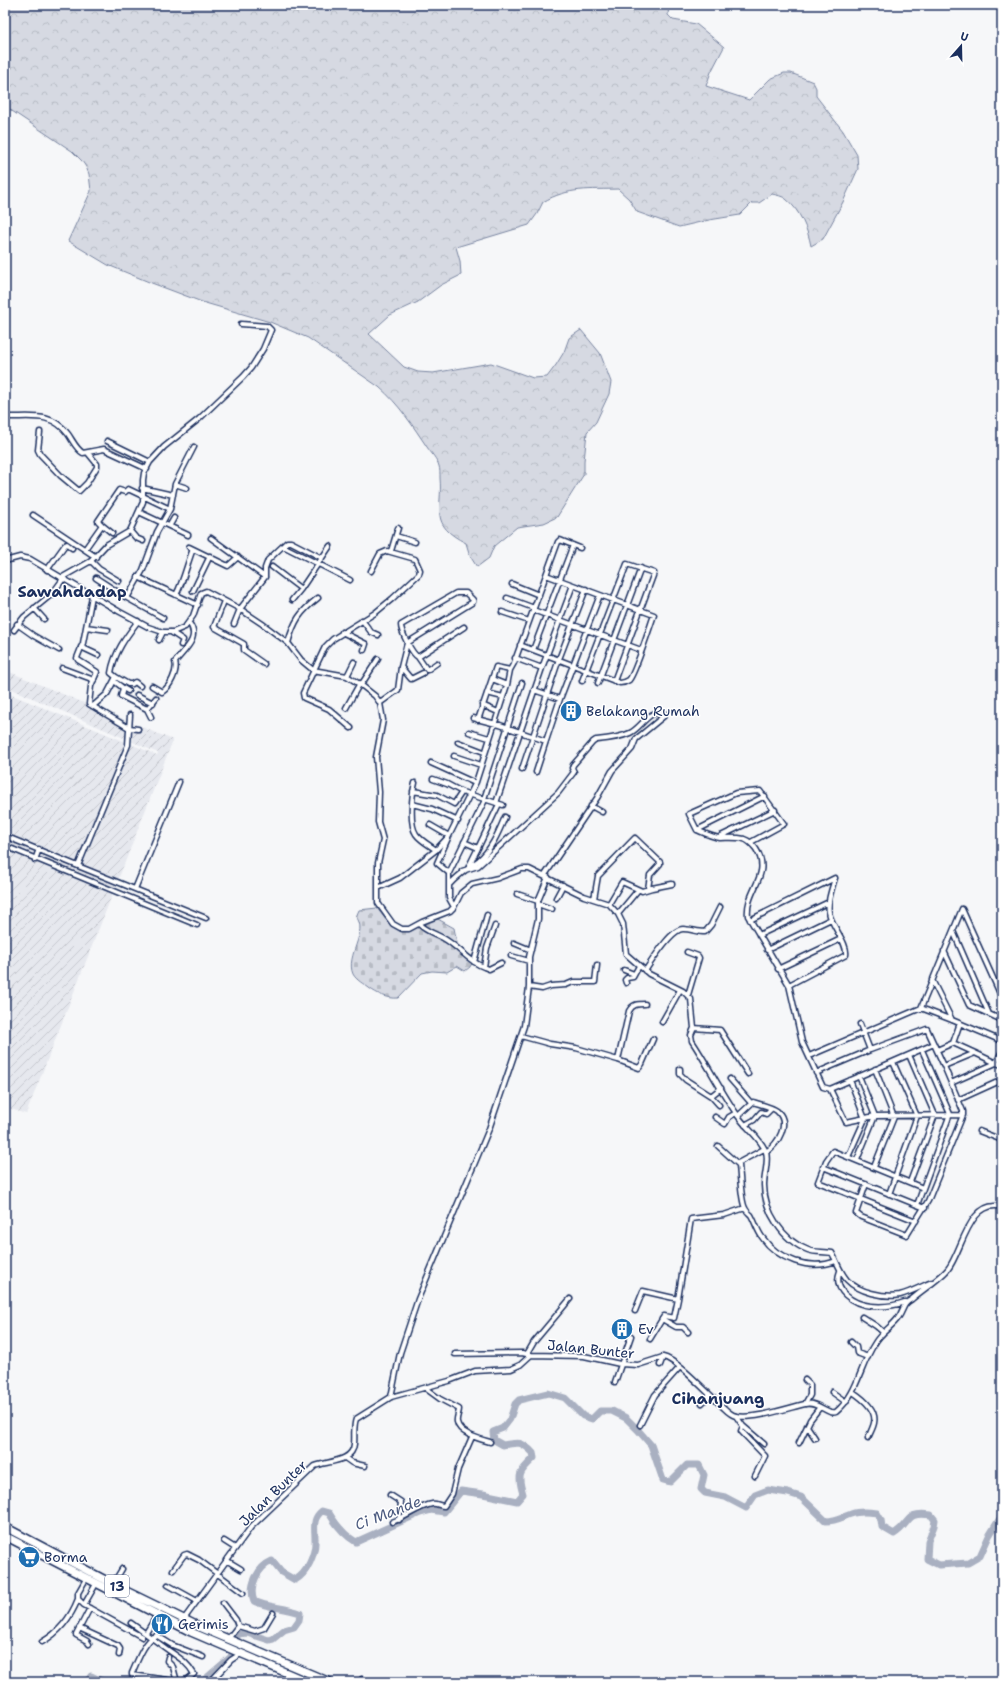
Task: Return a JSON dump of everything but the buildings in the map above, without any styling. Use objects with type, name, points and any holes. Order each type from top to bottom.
[{"type":"highway","name":"13","points":[[5,1527],[226,1642],[308,1682]]},
{"type":"highway","name":"13","points":[[5,1536],[157,1615],[226,1642]]},
{"type":"highway","name":"13","points":[[244,1651],[330,1682]]},
{"type":"street","points":[[14,630],[17,624],[52,594],[62,578],[91,561],[106,545],[130,531],[143,502],[142,488],[144,476],[150,462],[164,447],[212,408],[251,368],[263,349],[271,330],[267,326],[241,324]]},
{"type":"street","points":[[5,418],[31,416],[46,418],[61,426],[77,448],[83,453],[104,449],[147,469]]},
{"type":"street","points":[[40,432],[38,450],[40,454],[46,462],[79,491],[87,483],[97,467],[97,464],[88,453]]},
{"type":"street","points":[[107,441],[150,462]]},
{"type":"street","points":[[127,598],[143,570],[157,532],[170,509],[175,484],[194,447]]},
{"type":"street","points":[[175,484],[187,488]]},
{"type":"street","points":[[142,488],[173,495]]},
{"type":"street","points":[[112,533],[98,521],[118,490],[125,492],[128,489],[170,509]]},
{"type":"street","points":[[139,512],[188,535]]},
{"type":"street","points":[[33,515],[96,557]]},
{"type":"street","points":[[170,526],[174,518]]},
{"type":"street","points":[[84,549],[102,525]]},
{"type":"street","points":[[391,552],[398,528]]},
{"type":"street","points":[[130,531],[143,541]]},
{"type":"street","points":[[396,536],[415,542]]},
{"type":"street","points":[[211,538],[238,556],[265,577]]},
{"type":"street","points":[[234,624],[240,609],[265,577],[265,568],[268,560],[288,541],[322,558]]},
{"type":"street","points":[[449,873],[437,862],[475,783],[507,685],[510,670],[559,541],[580,548]]},
{"type":"street","points":[[47,570],[65,545],[67,544],[72,548]]},
{"type":"street","points":[[533,650],[573,545]]},
{"type":"street","points":[[283,546],[350,580]]},
{"type":"street","points":[[292,600],[330,546]]},
{"type":"street","points":[[176,595],[184,578],[191,548],[228,566],[238,556]]},
{"type":"street","points":[[351,728],[328,709],[304,698],[302,694],[325,647],[342,632],[392,599],[420,572],[415,559],[391,552],[382,552],[371,571]]},
{"type":"street","points":[[193,591],[210,556]]},
{"type":"street","points":[[5,561],[20,557],[25,558],[138,621],[163,632],[178,631],[189,623],[198,605],[201,593],[204,591],[240,609],[288,643],[301,660],[313,670],[347,676],[375,696],[380,703],[384,715],[382,733],[377,751],[379,792],[378,813],[383,840],[378,864],[378,903],[393,924],[398,928],[410,929],[418,924],[445,914],[454,907],[461,893],[472,884],[498,878],[524,869],[529,869],[594,899],[609,904],[618,914],[625,930],[625,952],[645,971],[691,996]]},
{"type":"street","points":[[91,561],[119,581]]},
{"type":"street","points":[[582,681],[627,564],[654,574],[614,680]]},
{"type":"street","points":[[272,567],[301,588]]},
{"type":"street","points":[[598,683],[641,568]]},
{"type":"street","points":[[520,645],[623,683],[632,676],[642,650],[654,615],[546,575]]},
{"type":"street","points":[[138,577],[198,605]]},
{"type":"street","points":[[96,578],[162,618]]},
{"type":"street","points":[[512,584],[539,595]]},
{"type":"street","points":[[469,866],[499,804],[520,731],[546,655],[573,585]]},
{"type":"street","points":[[522,769],[559,660],[586,589]]},
{"type":"street","points":[[380,703],[398,690],[401,667],[408,643],[473,602],[473,600],[466,593],[456,593],[405,622],[401,627],[408,643],[414,655],[418,657],[427,670],[437,663]]},
{"type":"street","points":[[536,772],[560,699],[600,595]]},
{"type":"street","points":[[92,596],[86,627],[77,659],[97,671],[91,686],[89,702],[129,728],[138,729]]},
{"type":"street","points":[[288,643],[296,620],[302,612],[318,598]]},
{"type":"street","points":[[507,598],[547,615],[642,650]]},
{"type":"street","points":[[224,601],[214,623],[214,627],[244,644],[244,650],[264,664]]},
{"type":"street","points":[[34,608],[44,619]]},
{"type":"street","points":[[502,612],[529,621]]},
{"type":"street","points":[[362,620],[372,632],[378,635]]},
{"type":"street","points":[[128,691],[123,688],[111,673],[126,636],[138,621]]},
{"type":"street","points":[[152,686],[162,692],[168,687],[176,670],[175,662],[190,644],[194,635],[194,630],[189,623]]},
{"type":"street","points":[[17,624],[34,636],[59,650]]},
{"type":"street","points":[[86,627],[108,630]]},
{"type":"street","points":[[418,657],[464,628]]},
{"type":"street","points":[[159,640],[163,632]]},
{"type":"street","points":[[171,632],[183,640],[181,645]]},
{"type":"street","points":[[342,632],[366,644],[364,650]]},
{"type":"street","points":[[81,647],[98,655]]},
{"type":"street","points":[[346,708],[378,658]]},
{"type":"street","points":[[515,658],[542,668]]},
{"type":"street","points":[[347,676],[354,662]]},
{"type":"street","points":[[401,667],[411,679],[423,673]]},
{"type":"street","points":[[478,720],[496,667],[510,670]]},
{"type":"street","points":[[62,668],[94,680]]},
{"type":"street","points":[[115,679],[128,684],[135,682],[140,686]]},
{"type":"street","points":[[94,706],[107,694],[115,679]]},
{"type":"street","points":[[492,679],[507,685]]},
{"type":"street","points":[[454,907],[449,898],[449,873],[485,800],[522,683]]},
{"type":"street","points":[[123,688],[122,696],[148,709],[152,717]]},
{"type":"street","points":[[534,690],[560,699]]},
{"type":"street","points":[[487,693],[503,697]]},
{"type":"street","points":[[138,695],[153,703]]},
{"type":"street","points":[[148,709],[156,698]]},
{"type":"street","points":[[482,706],[498,712]]},
{"type":"street","points":[[391,1397],[400,1353],[418,1299],[485,1140],[524,1026],[529,987],[529,961],[538,919],[538,903],[547,876],[597,798],[612,771],[632,749],[636,739],[664,716],[664,713],[656,712],[645,719],[631,732],[619,737],[596,740],[593,742],[573,765],[572,768],[574,772],[558,793],[478,866],[462,872]]},
{"type":"street","points":[[78,866],[128,745],[127,737],[130,715]]},
{"type":"street","points":[[473,718],[520,731],[546,741]]},
{"type":"street","points":[[469,732],[489,738]]},
{"type":"street","points":[[458,742],[484,752]]},
{"type":"street","points":[[454,756],[481,765]]},
{"type":"street","points":[[431,763],[475,783]]},
{"type":"street","points":[[432,779],[447,784],[469,795],[499,804]]},
{"type":"street","points":[[135,889],[179,782]]},
{"type":"street","points":[[415,783],[412,812],[415,833],[436,850]]},
{"type":"street","points":[[751,842],[784,824],[765,796],[758,790],[736,793],[689,814],[697,830],[719,838],[737,838],[751,842],[760,856],[761,875],[750,896],[747,909],[750,920],[778,969],[789,985],[802,1042],[823,1087],[830,1089],[934,1044]]},
{"type":"street","points":[[413,791],[437,795],[454,804],[462,792]]},
{"type":"street","points":[[697,830],[765,796]]},
{"type":"street","points":[[412,804],[432,809],[458,821]]},
{"type":"street","points":[[591,806],[602,812]]},
{"type":"street","points":[[719,838],[775,810]]},
{"type":"street","points":[[450,884],[469,866],[479,860],[487,851],[505,816]]},
{"type":"street","points":[[430,825],[449,836]]},
{"type":"street","points":[[706,825],[710,835]]},
{"type":"street","points":[[5,836],[36,858],[197,925]]},
{"type":"street","points":[[378,888],[400,878],[436,850],[449,836]]},
{"type":"street","points":[[594,899],[598,876],[635,838],[660,862],[660,864],[650,875],[648,889]]},
{"type":"street","points":[[464,842],[478,848]]},
{"type":"street","points":[[5,846],[21,847],[39,851],[206,918]]},
{"type":"street","points":[[36,858],[39,851]]},
{"type":"street","points":[[750,920],[835,878],[829,902],[831,919],[847,953],[846,956],[789,985]]},
{"type":"street","points":[[609,904],[622,882],[642,892],[648,889],[672,884]]},
{"type":"street","points":[[556,898],[563,885]]},
{"type":"street","points":[[618,914],[638,890]]},
{"type":"street","points":[[518,894],[552,910]]},
{"type":"street","points":[[759,935],[829,902]]},
{"type":"street","points":[[645,971],[667,941],[678,930],[683,929],[705,932],[712,925],[720,908]]},
{"type":"street","points":[[921,1008],[962,909],[1002,998]]},
{"type":"street","points":[[474,962],[487,915]]},
{"type":"street","points":[[767,950],[831,919]]},
{"type":"street","points":[[418,924],[426,930],[445,939],[476,965],[489,969],[501,964]]},
{"type":"street","points":[[484,967],[487,948],[495,926]]},
{"type":"street","points":[[953,931],[990,1015]]},
{"type":"street","points":[[778,969],[841,939]]},
{"type":"street","points":[[514,943],[531,950]]},
{"type":"street","points":[[944,951],[969,1005],[1002,1020]]},
{"type":"street","points":[[687,952],[698,956],[699,958],[691,996],[694,1028],[691,1035],[692,1041],[737,1115],[760,1141],[765,1151],[764,1188],[767,1202],[774,1220],[787,1237],[802,1248],[814,1252],[831,1253],[840,1271],[847,1280],[858,1288],[880,1294],[900,1295],[932,1282]]},
{"type":"street","points":[[511,956],[529,961]]},
{"type":"street","points":[[529,987],[542,989],[551,986],[566,985],[573,982],[595,982],[597,965]]},
{"type":"street","points":[[626,983],[625,980],[633,977],[639,966]]},
{"type":"street","points":[[624,970],[634,974]]},
{"type":"street","points":[[932,980],[952,1020]]},
{"type":"street","points":[[662,1022],[680,990]]},
{"type":"street","points":[[618,1060],[629,1012],[632,1006],[637,1004],[645,1004]]},
{"type":"street","points":[[809,1056],[921,1008],[1002,1041]]},
{"type":"street","points":[[937,1050],[953,1043],[960,1023]]},
{"type":"street","points":[[860,1024],[870,1050]]},
{"type":"street","points":[[694,1028],[720,1030],[748,1074]]},
{"type":"street","points":[[816,1073],[870,1050],[927,1029],[937,1050],[963,1111],[963,1115],[924,1208],[907,1235],[858,1215],[855,1210],[866,1184]]},
{"type":"street","points":[[521,1036],[550,1044],[576,1048],[618,1060],[639,1068],[653,1039]]},
{"type":"street","points":[[953,1043],[1002,1065]]},
{"type":"street","points":[[917,1205],[950,1114],[922,1050]]},
{"type":"street","points":[[951,1083],[996,1062],[1002,1052]]},
{"type":"street","points":[[944,1066],[976,1053]]},
{"type":"street","points":[[909,1055],[935,1115],[910,1182]]},
{"type":"street","points":[[889,1194],[917,1116],[892,1062]]},
{"type":"street","points":[[680,1069],[680,1074],[686,1080],[711,1096],[719,1105]]},
{"type":"street","points":[[874,1167],[894,1117],[876,1069]]},
{"type":"street","points":[[858,1160],[875,1116],[859,1076]]},
{"type":"street","points":[[730,1079],[751,1103],[777,1111],[784,1125],[774,1146],[738,1163]]},
{"type":"street","points":[[848,1157],[865,1119],[850,1080]]},
{"type":"street","points":[[958,1100],[1002,1080]]},
{"type":"street","points":[[711,1096],[721,1088]]},
{"type":"street","points":[[830,1089],[846,1122],[875,1116],[894,1117],[950,1114],[963,1115]]},
{"type":"street","points":[[715,1117],[725,1124],[729,1117],[737,1115],[751,1103]]},
{"type":"street","points":[[745,1125],[754,1120],[761,1112],[766,1114],[771,1109]]},
{"type":"street","points":[[979,1130],[1002,1140]]},
{"type":"street","points":[[718,1146],[740,1165],[745,1208],[750,1214],[762,1237],[784,1256],[801,1263],[815,1265],[836,1261]]},
{"type":"street","points":[[916,1221],[818,1182],[823,1167],[833,1151],[923,1188]]},
{"type":"street","points":[[823,1167],[924,1208]]},
{"type":"street","points":[[840,1271],[838,1285],[842,1292],[851,1300],[871,1306],[890,1306],[905,1302],[948,1269],[967,1228],[978,1215],[990,1207],[1002,1207]]},
{"type":"street","points":[[650,1339],[665,1315],[674,1318],[685,1264],[684,1257],[690,1219],[724,1215],[745,1208]]},
{"type":"street","points":[[635,1311],[643,1291],[678,1299]]},
{"type":"street","points":[[455,1354],[529,1355],[534,1342],[570,1299]]},
{"type":"street","points":[[736,1416],[752,1416],[812,1403],[831,1413],[835,1413],[853,1392],[874,1344],[882,1332],[898,1319],[905,1302]]},
{"type":"street","points":[[862,1317],[882,1332]]},
{"type":"street","points":[[662,1319],[676,1327],[682,1327],[688,1332]]},
{"type":"street","points":[[615,1382],[631,1336]]},
{"type":"street","points":[[851,1342],[856,1347],[857,1353],[868,1357]]},
{"type":"street","name":"Jalan Bunter","points":[[184,1620],[234,1548],[251,1527],[312,1469],[323,1463],[345,1458],[350,1455],[354,1447],[354,1426],[356,1419],[391,1397],[426,1388],[475,1371],[511,1370],[529,1355],[584,1356],[620,1364],[638,1365],[663,1357]]},
{"type":"street","points":[[660,1365],[663,1357],[670,1359],[729,1412],[736,1416],[743,1426],[764,1444]]},
{"type":"street","points":[[640,1425],[656,1395],[680,1367]]},
{"type":"street","points":[[804,1380],[810,1385],[810,1395],[805,1404]]},
{"type":"street","points":[[426,1388],[440,1399],[460,1409],[457,1421],[458,1424],[472,1437],[490,1442]]},
{"type":"street","points":[[832,1392],[846,1402]]},
{"type":"street","points":[[853,1392],[866,1401],[874,1416],[874,1423],[868,1438]]},
{"type":"street","points":[[702,1403],[710,1395]]},
{"type":"street","points":[[799,1443],[807,1426],[820,1407]]},
{"type":"street","points":[[743,1426],[741,1430],[765,1456],[755,1476]]},
{"type":"street","points":[[807,1426],[815,1438]]},
{"type":"street","points":[[392,1522],[430,1505],[436,1504],[444,1506],[452,1494],[462,1458],[472,1437]]},
{"type":"street","points":[[345,1458],[352,1463],[365,1466]]},
{"type":"street","points":[[390,1495],[401,1502],[399,1520]]},
{"type":"street","points":[[224,1541],[234,1548]]},
{"type":"street","points":[[173,1570],[184,1555],[187,1554],[243,1593]]},
{"type":"street","points":[[226,1560],[241,1569]]},
{"type":"street","points":[[114,1584],[122,1569]]},
{"type":"street","points":[[42,1642],[69,1618],[78,1599],[78,1593],[86,1578]]},
{"type":"street","points":[[84,1606],[96,1584]]},
{"type":"street","points":[[168,1586],[197,1601]]},
{"type":"street","points":[[78,1599],[84,1606],[142,1637]]},
{"type":"street","points":[[223,1603],[236,1620],[238,1626]]},
{"type":"street","points":[[88,1644],[87,1641],[76,1635],[90,1608]]},
{"type":"street","points":[[238,1626],[255,1630],[263,1629],[273,1613]]},
{"type":"street","points":[[146,1633],[157,1615]]},
{"type":"street","points":[[131,1623],[152,1637],[182,1658],[194,1674],[188,1679],[177,1682],[132,1675],[142,1650],[152,1637],[157,1635],[172,1645],[203,1656]]},
{"type":"street","points":[[226,1642],[238,1626]]},
{"type":"street","points":[[79,1628],[118,1646],[120,1649],[119,1655]]},
{"type":"street","points":[[213,1681],[231,1660],[244,1651]]},
{"type":"street","points":[[168,1657],[166,1660],[173,1667],[177,1682]]},
{"type":"street","points":[[284,1682],[289,1673]]},
{"type":"shaded area","points":[[5,670],[173,740],[26,1114],[5,1107],[5,692],[157,755],[158,753],[5,686]]},
{"type":"green space","points":[[5,5],[669,5],[668,15],[673,20],[696,24],[724,47],[711,72],[706,86],[749,100],[770,79],[784,73],[791,73],[813,82],[816,88],[816,96],[843,131],[857,155],[858,169],[843,202],[823,239],[811,246],[808,233],[799,214],[785,198],[772,194],[759,203],[752,203],[740,215],[679,227],[637,212],[629,199],[618,189],[580,190],[552,197],[543,202],[529,225],[456,247],[460,261],[461,275],[441,285],[418,302],[390,315],[369,334],[404,367],[418,372],[433,373],[491,363],[533,378],[547,377],[564,352],[569,338],[581,330],[600,353],[611,382],[609,394],[596,422],[587,432],[584,474],[557,517],[544,523],[517,527],[494,546],[489,558],[477,567],[470,556],[466,543],[454,536],[442,523],[440,515],[440,470],[437,461],[405,416],[379,387],[308,338],[270,322],[202,302],[149,282],[108,265],[68,241],[91,191],[89,174],[82,161],[72,151],[5,105]]},
{"type":"green space","points":[[377,908],[391,925],[397,929],[409,929],[436,918],[454,928],[458,948],[461,953],[472,963],[470,967],[465,971],[457,966],[447,972],[432,971],[422,973],[398,998],[387,997],[372,990],[356,978],[351,967],[360,929],[356,917],[359,910]]},
{"type":"waterway","name":"Ci Mande","points":[[202,1682],[231,1657],[238,1634],[247,1633],[269,1640],[273,1639],[284,1630],[294,1627],[299,1620],[300,1613],[254,1601],[252,1595],[253,1583],[262,1568],[272,1561],[281,1572],[295,1580],[303,1573],[310,1562],[314,1550],[315,1520],[322,1511],[329,1513],[334,1522],[356,1542],[420,1513],[431,1510],[444,1512],[461,1491],[517,1501],[523,1494],[520,1482],[521,1474],[525,1467],[534,1458],[533,1453],[526,1446],[520,1443],[503,1445],[494,1440],[493,1432],[503,1428],[510,1419],[515,1404],[519,1400],[548,1393],[565,1398],[583,1416],[592,1419],[600,1411],[612,1411],[626,1418],[651,1445],[663,1480],[670,1482],[687,1465],[699,1465],[704,1475],[701,1489],[705,1493],[725,1497],[746,1508],[755,1495],[768,1490],[788,1493],[801,1497],[826,1521],[836,1520],[857,1512],[877,1513],[881,1520],[882,1527],[894,1534],[900,1530],[912,1516],[922,1514],[931,1515],[935,1520],[928,1541],[927,1559],[939,1565],[968,1563],[980,1556],[989,1536],[1002,1515]]},
{"type":"waterway","name":"Ci Mande","points":[[87,1682],[91,1676],[102,1681],[111,1682]]},
{"type":"place","name":"Belakang Rumah","points":[[571,711]]},
{"type":"place","name":"Ev","points":[[622,1329]]},
{"type":"place","name":"Borma","points":[[29,1557]]},
{"type":"place","name":"Gerimis","points":[[162,1624]]},
{"type":"district","name":"Sawahdadap","points":[[72,591]]},
{"type":"district","name":"Cihanjuang","points":[[718,1398]]}]
